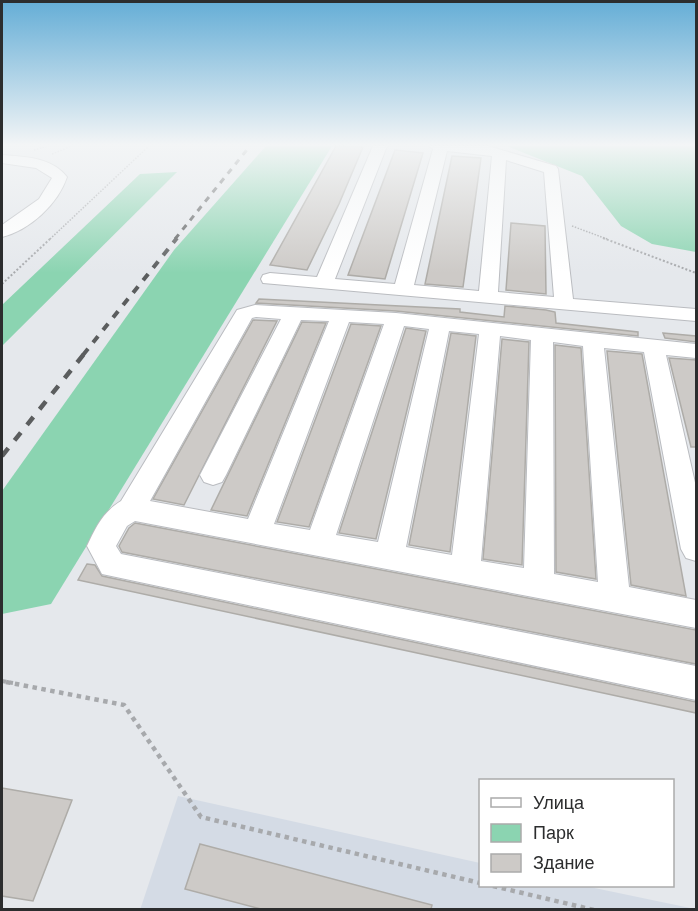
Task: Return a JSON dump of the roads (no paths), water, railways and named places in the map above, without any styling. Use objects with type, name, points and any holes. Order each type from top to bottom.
[{"type":"lane","points":[[2,232],[44,202],[57,189]]},
{"type":"lane","points":[[324,284],[363,189]]},
{"type":"lane","points":[[404,290],[430,189]]},
{"type":"lane","points":[[488,297],[496,189]]},
{"type":"lane","points":[[553,189],[564,303]]},
{"type":"lane","points":[[270,279],[696,315]]},
{"type":"lane","points":[[696,351],[396,319],[255,311],[244,314],[131,509],[117,518],[101,546],[112,565],[696,683]]},
{"type":"lane","points":[[213,475],[294,313]]},
{"type":"lane","points":[[257,532],[341,316]]},
{"type":"lane","points":[[319,544],[396,319]]},
{"type":"lane","points":[[389,557],[440,324]]},
{"type":"lane","points":[[465,571],[490,330]]},
{"type":"lane","points":[[539,584],[542,336]]},
{"type":"lane","points":[[593,341],[615,598]]},
{"type":"lane","points":[[654,348],[696,549]]},
{"type":"lane","points":[[131,509],[696,614]]},
{"type":"railway","points":[[175,239],[216,189]]},
{"type":"railway","points":[[83,355],[177,238]]},
{"type":"railway","points":[[2,456],[84,354]]}]
